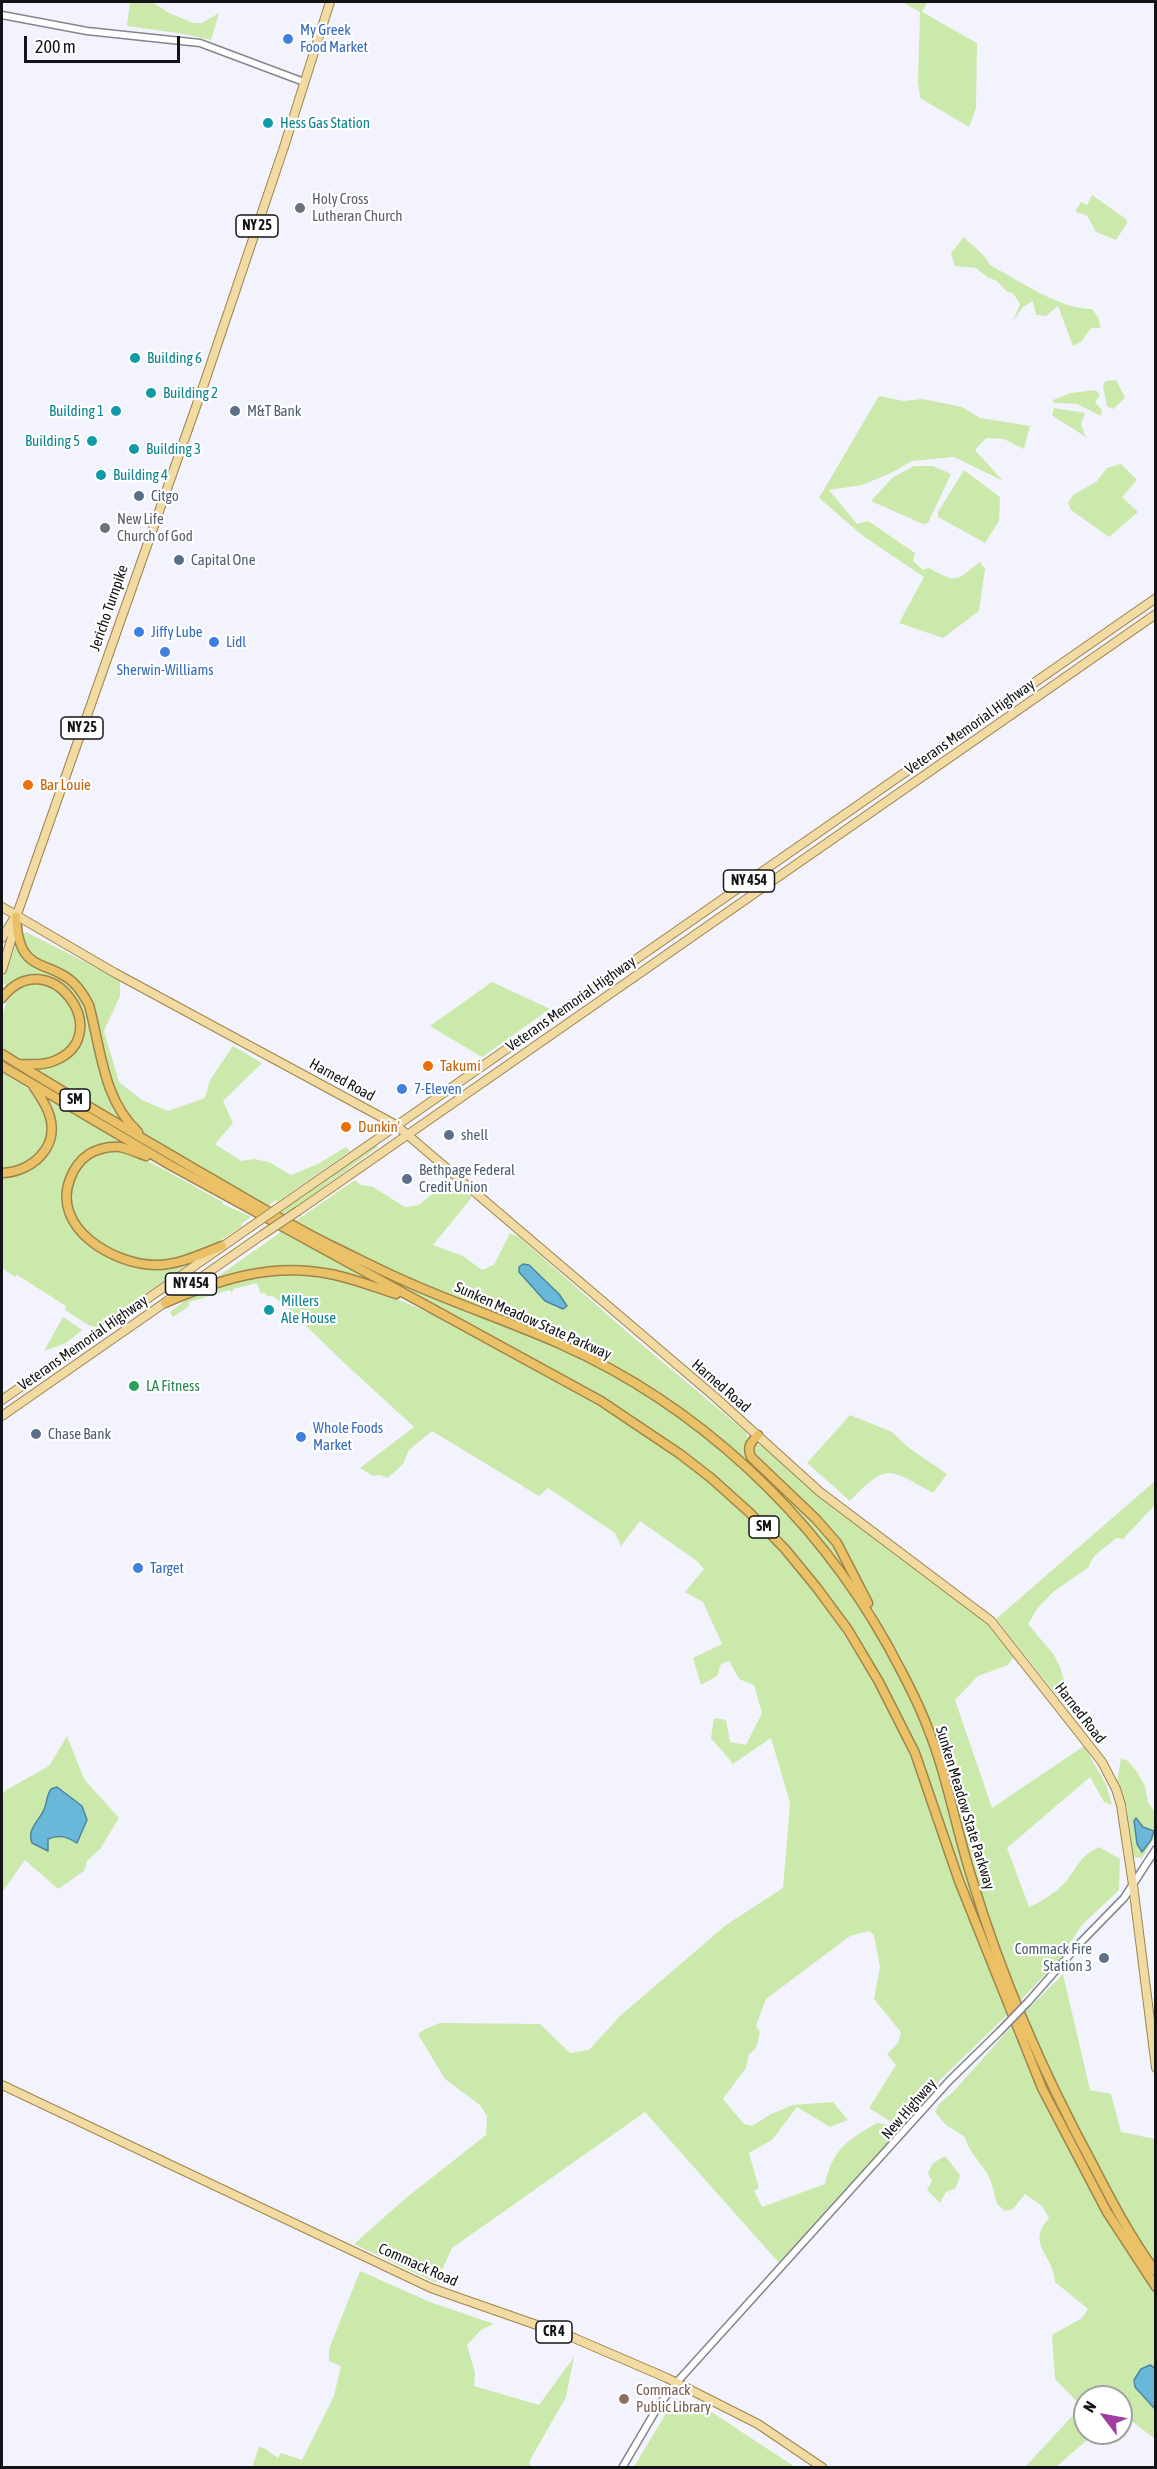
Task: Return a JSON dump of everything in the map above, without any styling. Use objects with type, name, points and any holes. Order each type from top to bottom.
[{"type":"highway","points":[[15,916],[20,944],[25,954],[39,965],[69,979],[84,996],[89,1005],[112,1097],[123,1116],[150,1143]]},
{"type":"highway","points":[[2,998],[17,984],[41,980],[61,987],[68,993],[77,1008],[80,1026],[69,1052],[55,1061],[17,1064]]},
{"type":"highway","name":"Sunken Meadow State Parkway","points":[[2,1054],[150,1143],[318,1239],[397,1278],[562,1345],[620,1374],[667,1403],[713,1438],[778,1499],[833,1563],[880,1634],[927,1725],[955,1813],[971,1877],[1004,1976],[1028,2034],[1058,2100],[1128,2232],[1155,2272]]},
{"type":"highway","name":"Sunken Meadow State Parkway","points":[[2,1066],[170,1165],[601,1401],[680,1454],[750,1513],[817,1588],[848,1630],[879,1682],[915,1754],[959,1881],[1023,2044],[1058,2122],[1107,2212],[1155,2288]]},
{"type":"highway","points":[[2,1173],[23,1170],[33,1164],[41,1156],[50,1138],[51,1119],[44,1102],[30,1082]]},
{"type":"highway","points":[[170,1165],[119,1147],[91,1153],[81,1160],[68,1184],[67,1206],[71,1217],[82,1233],[99,1247],[130,1262],[156,1265],[174,1264],[222,1246]]},
{"type":"highway","points":[[165,1303],[234,1277],[292,1270],[329,1274],[419,1302]]},
{"type":"highway","points":[[758,1435],[749,1444],[751,1457],[816,1519],[837,1543],[878,1621],[880,1634]]},
{"type":"main road","name":"Jericho Turnpike","points":[[2,938],[15,916],[204,384],[330,2]]},
{"type":"main road","name":"Veterans Memorial Highway","points":[[2,1400],[1155,598]]},
{"type":"main road","name":"Veterans Memorial Highway","points":[[2,1416],[1155,614]]},
{"type":"main road","points":[[2,908],[15,916]]},
{"type":"main road","points":[[2,913],[15,916]]},
{"type":"main road","name":"Jericho Turnpike","points":[[2,970],[12,937],[15,916]]},
{"type":"main road","name":"Harned Road","points":[[15,916],[396,1125],[856,1521],[991,1621],[1098,1757],[1109,1774],[1121,1806],[1155,2068]]},
{"type":"main road","name":"Commack Road","points":[[2,2085],[431,2288],[574,2338],[677,2382],[758,2424],[823,2468]]},
{"type":"street","points":[[2,15],[87,32],[200,43],[304,82]]},
{"type":"street","name":"New Highway","points":[[622,2468],[659,2405],[677,2382],[948,2081],[1029,2002],[1133,1885],[1155,1849]]},
{"type":"green space","points":[[130,2],[152,2],[169,13],[193,23],[202,23],[219,13],[211,40],[127,26]]},
{"type":"green space","points":[[902,2],[927,2],[922,12],[977,43],[976,108],[969,127],[920,98],[918,82],[920,12]]},
{"type":"green space","points":[[1092,195],[1126,219],[1127,223],[1116,240],[1096,232],[1087,215],[1075,212],[1081,202],[1087,205]]},
{"type":"green space","points":[[964,237],[990,265],[1027,286],[1066,304],[1092,309],[1099,319],[1100,328],[1091,328],[1081,342],[1073,346],[1058,306],[1046,316],[1036,315],[1033,301],[1023,307],[1013,321],[1020,304],[1013,293],[1007,292],[997,281],[987,277],[976,268],[955,266],[951,253]]},
{"type":"green space","points":[[1116,380],[1125,398],[1113,409],[1107,406],[1103,387],[1105,381]]},
{"type":"green space","points":[[1095,390],[1100,395],[1095,402],[1102,410],[1101,416],[1077,404],[1054,403],[1053,400],[1071,393]]},
{"type":"green space","points":[[879,396],[904,401],[923,399],[962,407],[980,418],[1030,426],[1024,449],[1004,439],[986,438],[975,450],[1003,481],[954,457],[912,461],[862,485],[829,490],[857,524],[868,521],[915,553],[913,561],[923,570],[929,568],[956,578],[980,562],[985,569],[979,611],[943,638],[899,623],[924,577],[863,536],[819,498]]},
{"type":"green space","points":[[1054,408],[1085,413],[1081,424],[1086,438],[1052,415]]},
{"type":"green space","points":[[1121,464],[1137,480],[1122,497],[1138,512],[1109,537],[1071,510],[1068,503],[1073,495],[1096,482],[1107,468]]},
{"type":"green space","points":[[914,466],[933,466],[951,474],[928,523],[923,524],[871,501],[892,478]]},
{"type":"green space","points":[[964,470],[1000,497],[999,521],[985,543],[938,517],[938,512]]},
{"type":"green space","points":[[26,932],[120,980],[120,996],[104,1031],[119,1082],[142,1100],[168,1111],[205,1098],[210,1080],[233,1046],[262,1063],[223,1101],[233,1123],[215,1144],[241,1161],[254,1159],[269,1162],[291,1175],[318,1164],[346,1147],[350,1151],[265,1208],[141,1132],[117,1101],[85,991],[27,951],[23,942],[25,939],[23,935]]},
{"type":"green space","points":[[17,940],[20,952],[71,983],[87,1007],[107,1088],[129,1128],[23,1066],[51,1065],[63,1056],[80,1033],[67,990],[23,979],[7,987],[2,982]]},
{"type":"green space","points":[[33,982],[53,988],[66,999],[73,1013],[75,1028],[71,1042],[61,1054],[46,1061],[26,1062],[16,1058],[2,1047],[2,1023],[5,1006],[9,999],[22,987]]},
{"type":"green space","points":[[492,982],[550,1009],[482,1057],[430,1026]]},
{"type":"green space","points":[[2,1073],[24,1086],[39,1099],[47,1117],[48,1132],[45,1145],[37,1157],[25,1165],[2,1170]]},
{"type":"green space","points":[[42,1096],[134,1149],[98,1148],[69,1172],[63,1187],[63,1203],[75,1229],[132,1265],[192,1261],[97,1327],[90,1326],[65,1310],[66,1306],[2,1268],[2,1175],[26,1171],[34,1167],[46,1155],[52,1139]]},
{"type":"green space","points":[[376,1145],[378,1147],[284,1216],[277,1213]]},
{"type":"green space","points":[[119,1150],[137,1155],[223,1204],[251,1217],[241,1224],[242,1226],[213,1245],[170,1262],[134,1260],[108,1249],[96,1242],[77,1223],[71,1212],[70,1198],[75,1176],[88,1158]]},
{"type":"green space","points":[[355,1180],[361,1185],[373,1187],[405,1207],[419,1205],[444,1184],[452,1183],[472,1197],[433,1245],[463,1256],[482,1270],[494,1265],[510,1233],[519,1237],[747,1433],[746,1457],[743,1459],[690,1416],[652,1390],[577,1346],[411,1279],[294,1222]],"holes":[[[529,1265],[559,1294],[567,1306],[563,1309],[555,1307]]]},
{"type":"green space","points":[[281,1232],[387,1288],[275,1267],[214,1279]]},
{"type":"green space","points":[[353,1261],[504,1322],[592,1364],[649,1398],[702,1435],[750,1477],[794,1522],[834,1570],[869,1623],[901,1680],[928,1740],[942,1779],[975,1899],[971,1900],[914,1748],[892,1698],[802,1564],[676,1447],[633,1416]]},
{"type":"green space","points":[[276,1272],[332,1277],[379,1291],[434,1315],[638,1428],[716,1487],[764,1533],[823,1601],[884,1700],[913,1763],[1007,2015],[938,2082],[938,2086],[906,2125],[896,2125],[869,2108],[896,2065],[887,2054],[898,2043],[901,2032],[874,1999],[880,1967],[874,1935],[869,1931],[850,1936],[766,1999],[756,2026],[760,2032],[756,2047],[749,2054],[746,2068],[723,2099],[744,2124],[752,2126],[771,2114],[793,2105],[833,2102],[848,2120],[830,2127],[797,2107],[772,2140],[749,2153],[759,2188],[754,2191],[762,2207],[825,2184],[837,2153],[850,2140],[877,2123],[888,2126],[894,2135],[891,2143],[779,2263],[645,2112],[452,2248],[436,2283],[354,2244],[406,2198],[486,2135],[487,2116],[480,2105],[445,2079],[418,2034],[440,2023],[540,2024],[570,2053],[589,2050],[620,2016],[726,1925],[783,1888],[790,1803],[771,1738],[733,1764],[711,1738],[714,1718],[726,1720],[730,1742],[746,1745],[762,1713],[754,1685],[739,1679],[729,1661],[721,1664],[717,1676],[701,1685],[693,1658],[722,1644],[703,1602],[685,1592],[704,1569],[697,1561],[640,1521],[621,1546],[615,1533],[548,1488],[539,1496],[432,1431],[409,1450],[403,1464],[388,1478],[373,1476],[360,1468],[414,1427],[289,1309],[273,1296],[267,1296],[264,1292],[261,1294],[257,1283],[233,1289],[232,1294],[230,1290],[189,1302],[189,1306],[173,1317],[170,1312],[194,1294],[216,1286]]},
{"type":"green space","points":[[63,1317],[82,1330],[66,1343],[44,1351]]},
{"type":"green space","points":[[850,1415],[892,1432],[909,1448],[947,1474],[933,1493],[890,1473],[873,1480],[850,1501],[807,1463]]},
{"type":"green space","points":[[762,1445],[894,1554],[985,1620],[1015,1655],[1008,1665],[978,1676],[955,1700],[992,1808],[1084,1746],[1106,1784],[1112,1805],[1104,1802],[1090,1777],[1007,1848],[1029,1907],[1045,1899],[1059,1888],[1084,1857],[1093,1850],[1099,1847],[1120,1859],[1119,1890],[1082,1925],[1058,1961],[1018,2003],[985,1912],[939,1746],[903,1661],[865,1595],[843,1548],[754,1456],[753,1446]]},
{"type":"green space","points":[[762,1474],[826,1534],[838,1551],[855,1585],[814,1534],[815,1532]]},
{"type":"green space","points":[[1155,1481],[1155,1505],[1123,1539],[1116,1538],[1096,1554],[1089,1567],[1053,1592],[1037,1609],[1028,1624],[1054,1655],[1069,1698],[1087,1720],[1084,1729],[996,1619]]},
{"type":"green space","points":[[67,1736],[84,1779],[119,1818],[100,1849],[87,1861],[84,1871],[58,1889],[25,1860],[3,1891],[2,1795],[6,1790],[49,1766]]},
{"type":"green space","points":[[1121,1758],[1128,1761],[1137,1772],[1145,1786],[1148,1802],[1155,1813],[1155,1837],[1142,1858],[1133,1857],[1127,1807],[1117,1783]]},
{"type":"green space","points":[[1063,1974],[1090,2090],[1111,2094],[1121,2132],[1155,2139],[1155,2264],[1101,2174],[1022,2015]]},
{"type":"green space","points":[[1012,2026],[1024,2058],[1084,2176],[1155,2294],[1155,2439],[1133,2422],[1133,2385],[1073,2385],[1073,2398],[1055,2379],[1052,2335],[1082,2318],[1088,2309],[1055,2282],[1040,2243],[1042,2227],[1049,2218],[1042,2206],[1025,2194],[1013,2209],[1005,2211],[997,2204],[988,2175],[965,2137],[946,2125],[935,2112],[939,2104],[953,2092]]},
{"type":"green space","points":[[945,2156],[960,2175],[956,2188],[946,2192],[940,2203],[927,2190],[932,2181],[928,2173],[933,2163]]},
{"type":"green space","points":[[360,2271],[430,2302],[494,2324],[481,2330],[467,2345],[475,2373],[474,2386],[539,2405],[574,2357],[566,2397],[529,2462],[531,2467],[252,2467],[259,2447],[278,2458],[281,2453],[302,2460],[334,2396],[341,2366],[329,2361],[329,2349]]},
{"type":"green space","points":[[675,2398],[713,2413],[795,2467],[634,2467]]},
{"type":"green space","points":[[1073,2415],[1073,2445],[1081,2445],[1056,2467],[1025,2467]]},
{"type":"water","points":[[523,1264],[529,1265],[559,1294],[567,1306],[563,1309],[545,1301],[519,1272],[519,1267]]},
{"type":"water","points":[[57,1787],[82,1806],[87,1820],[77,1843],[63,1837],[52,1837],[48,1839],[48,1851],[32,1843],[31,1833],[43,1812],[51,1789]]},
{"type":"water","points":[[1136,1818],[1143,1827],[1154,1831],[1151,1840],[1142,1852],[1137,1844],[1134,1821]]},
{"type":"water","points":[[1150,2365],[1155,2368],[1155,2409],[1135,2387],[1134,2380],[1141,2369]]},
{"type":"place","name":"My Greek Food Market","points":[[288,39]]},
{"type":"place","name":"Hess Gas Station","points":[[268,123]]},
{"type":"place","name":"Holy Cross Lutheran Church","points":[[300,208]]},
{"type":"place","name":"Building 6","points":[[135,358]]},
{"type":"place","name":"Building 2","points":[[151,393]]},
{"type":"place","name":"Building 1","points":[[116,411]]},
{"type":"place","name":"M&T Bank","points":[[235,411]]},
{"type":"place","name":"Building 5","points":[[92,441]]},
{"type":"place","name":"Building 3","points":[[134,449]]},
{"type":"place","name":"Building 4","points":[[101,475]]},
{"type":"place","name":"Citgo","points":[[139,496]]},
{"type":"place","name":"New Life Church of God","points":[[105,528]]},
{"type":"place","name":"Capital One","points":[[179,560]]},
{"type":"place","name":"Jiffy Lube","points":[[139,632]]},
{"type":"place","name":"Lidl","points":[[214,642]]},
{"type":"place","name":"Sherwin-Williams","points":[[165,652]]},
{"type":"place","name":"Bar Louie","points":[[28,785]]},
{"type":"place","name":"Takumi","points":[[428,1066]]},
{"type":"place","name":"7-Eleven","points":[[402,1089]]},
{"type":"place","name":"Dunkin'","points":[[346,1127]]},
{"type":"place","name":"shell","points":[[449,1135]]},
{"type":"place","name":"Bethpage Federal Credit Union","points":[[407,1179]]},
{"type":"place","name":"Millers Ale House","points":[[269,1310]]},
{"type":"place","name":"LA Fitness","points":[[134,1386]]},
{"type":"place","name":"Chase Bank","points":[[36,1434]]},
{"type":"place","name":"Whole Foods Market","points":[[301,1437]]},
{"type":"place","name":"Target","points":[[138,1568]]},
{"type":"place","name":"Commack Fire Station 3","points":[[1104,1958]]},
{"type":"place","name":"Commack Public Library","points":[[624,2399]]}]
